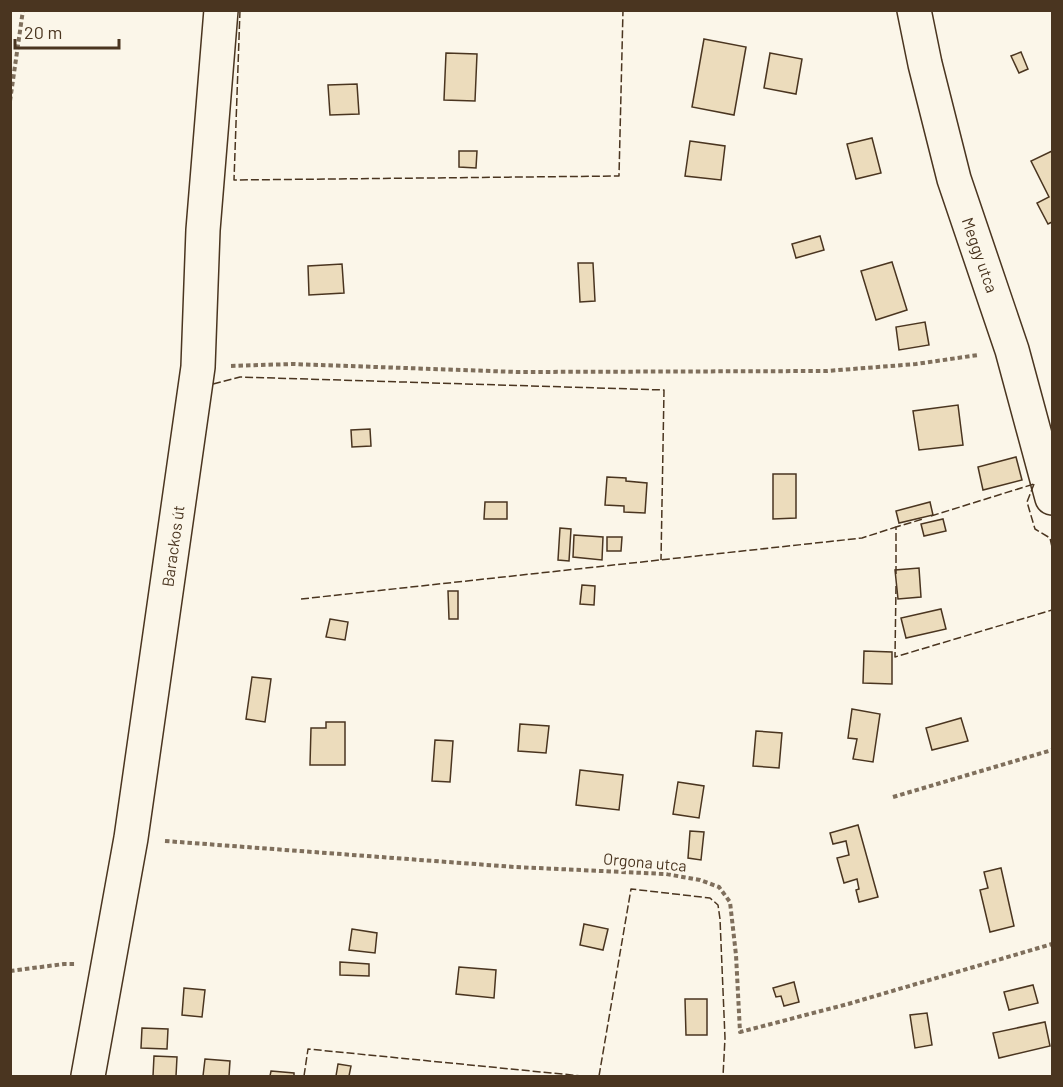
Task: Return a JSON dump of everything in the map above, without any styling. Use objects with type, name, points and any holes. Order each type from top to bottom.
[{"type":"street","name":"Barackos út","points":[[88,1077],[131,838],[198,367],[202,230],[221,10]]},
{"type":"street","name":"Meggy utca","points":[[915,10],[925,64],[954,179],[1012,350],[1053,498]]},
{"type":"path","points":[[10,101],[23,10]]},
{"type":"path","points":[[198,367],[291,364],[518,372],[827,371],[916,364],[1012,350]]},
{"type":"path","points":[[893,797],[1053,750]]},
{"type":"path","name":"Orgona utca","points":[[131,838],[515,867],[656,874],[700,880],[719,887],[730,902],[736,955],[740,1032],[848,1004],[1053,944]]},
{"type":"path","points":[[10,971],[64,964]]},
{"type":"building","points":[[704,39],[746,47],[734,115],[692,107]]},
{"type":"building","points":[[1021,52],[1028,69],[1019,73],[1011,56]]},
{"type":"building","points":[[446,53],[477,54],[475,101],[444,100]]},
{"type":"building","points":[[770,53],[802,59],[796,94],[764,88]]},
{"type":"building","points":[[357,84],[359,114],[330,115],[328,85]]},
{"type":"building","points":[[872,138],[881,173],[856,179],[847,144]]},
{"type":"building","points":[[690,141],[725,146],[721,180],[685,176]]},
{"type":"building","points":[[459,151],[477,151],[476,168],[459,167]]},
{"type":"building","points":[[1052,151],[1052,222],[1048,224],[1037,203],[1049,197],[1031,161]]},
{"type":"building","points":[[820,236],[824,250],[796,258],[792,244]]},
{"type":"building","points":[[892,262],[907,310],[876,320],[861,271]]},
{"type":"building","points":[[578,263],[593,263],[595,301],[580,302]]},
{"type":"building","points":[[342,264],[344,293],[309,295],[308,266]]},
{"type":"building","points":[[925,322],[929,345],[899,350],[896,327]]},
{"type":"building","points":[[958,405],[963,445],[919,450],[913,411]]},
{"type":"building","points":[[370,429],[371,446],[352,447],[351,430]]},
{"type":"building","points":[[1016,457],[1022,480],[983,490],[978,467]]},
{"type":"building","points":[[773,474],[796,474],[796,518],[773,519]]},
{"type":"building","points":[[607,477],[626,478],[626,481],[647,483],[645,513],[624,512],[624,506],[605,505]]},
{"type":"building","points":[[485,502],[507,502],[507,519],[484,519]]},
{"type":"building","points":[[930,502],[933,515],[899,523],[896,511]]},
{"type":"building","points":[[943,519],[946,531],[924,536],[921,524]]},
{"type":"building","points":[[560,528],[571,529],[569,561],[558,560]]},
{"type":"building","points":[[574,535],[603,537],[602,560],[573,557]]},
{"type":"building","points":[[607,537],[622,537],[621,551],[607,551]]},
{"type":"building","points":[[919,568],[921,597],[898,599],[895,570]]},
{"type":"building","points":[[582,585],[595,586],[594,605],[580,604]]},
{"type":"building","points":[[448,591],[458,591],[458,619],[449,619]]},
{"type":"building","points":[[941,609],[946,629],[906,638],[901,618]]},
{"type":"building","points":[[330,619],[348,622],[345,640],[326,637]]},
{"type":"building","points":[[864,651],[892,652],[892,684],[863,683]]},
{"type":"building","points":[[252,677],[271,679],[265,722],[246,719]]},
{"type":"building","points":[[852,709],[880,714],[873,762],[853,759],[857,739],[848,738]]},
{"type":"building","points":[[961,718],[968,741],[932,750],[926,728]]},
{"type":"building","points":[[326,722],[345,722],[345,765],[310,765],[311,728],[326,728]]},
{"type":"building","points":[[520,724],[549,726],[546,753],[518,751]]},
{"type":"building","points":[[756,731],[782,733],[779,768],[753,766]]},
{"type":"building","points":[[435,740],[453,741],[450,782],[432,781]]},
{"type":"building","points":[[580,770],[623,775],[619,810],[576,805]]},
{"type":"building","points":[[678,782],[704,786],[699,818],[673,814]]},
{"type":"building","points":[[858,825],[878,897],[859,902],[856,890],[859,889],[857,879],[844,883],[837,858],[849,855],[846,841],[833,844],[830,833]]},
{"type":"building","points":[[690,831],[704,832],[701,860],[688,858]]},
{"type":"building","points":[[1001,868],[1014,926],[990,932],[980,890],[988,888],[984,872]]},
{"type":"building","points":[[584,924],[608,929],[603,950],[580,945]]},
{"type":"building","points":[[352,929],[377,933],[375,953],[349,950]]},
{"type":"building","points":[[340,962],[369,964],[369,976],[340,975]]},
{"type":"building","points":[[459,967],[496,970],[494,998],[456,994]]},
{"type":"building","points":[[794,982],[799,1002],[784,1006],[781,996],[776,997],[773,988]]},
{"type":"building","points":[[1033,985],[1038,1003],[1009,1010],[1004,992]]},
{"type":"building","points":[[184,988],[205,990],[202,1017],[182,1015]]},
{"type":"building","points":[[685,999],[707,999],[707,1035],[686,1035]]},
{"type":"building","points":[[927,1013],[932,1045],[915,1048],[910,1015]]},
{"type":"building","points":[[1045,1022],[1050,1046],[999,1058],[993,1033]]},
{"type":"building","points":[[142,1028],[168,1029],[167,1049],[141,1048]]},
{"type":"building","points":[[154,1056],[177,1057],[176,1076],[153,1076]]},
{"type":"building","points":[[205,1059],[230,1061],[229,1076],[203,1076]]},
{"type":"building","points":[[338,1064],[351,1066],[349,1076],[336,1076]]},
{"type":"building","points":[[271,1071],[294,1073],[294,1076],[270,1076]]},
{"type":"fence","points":[[240,10],[234,180],[619,176],[623,10]]},
{"type":"fence","points":[[213,384],[240,377],[664,390],[661,560]]},
{"type":"fence","points":[[1034,484],[1027,502],[1035,529],[1050,538],[1052,547]]},
{"type":"fence","points":[[931,516],[1034,484]]},
{"type":"fence","points":[[896,574],[896,527],[923,519]]},
{"type":"fence","points":[[301,599],[862,538],[896,527]]},
{"type":"fence","points":[[896,586],[895,657],[1052,610]]},
{"type":"fence","points":[[599,1076],[631,889],[710,898],[718,905],[725,1038],[723,1076]]},
{"type":"fence","points":[[304,1076],[308,1049],[582,1076]]}]
